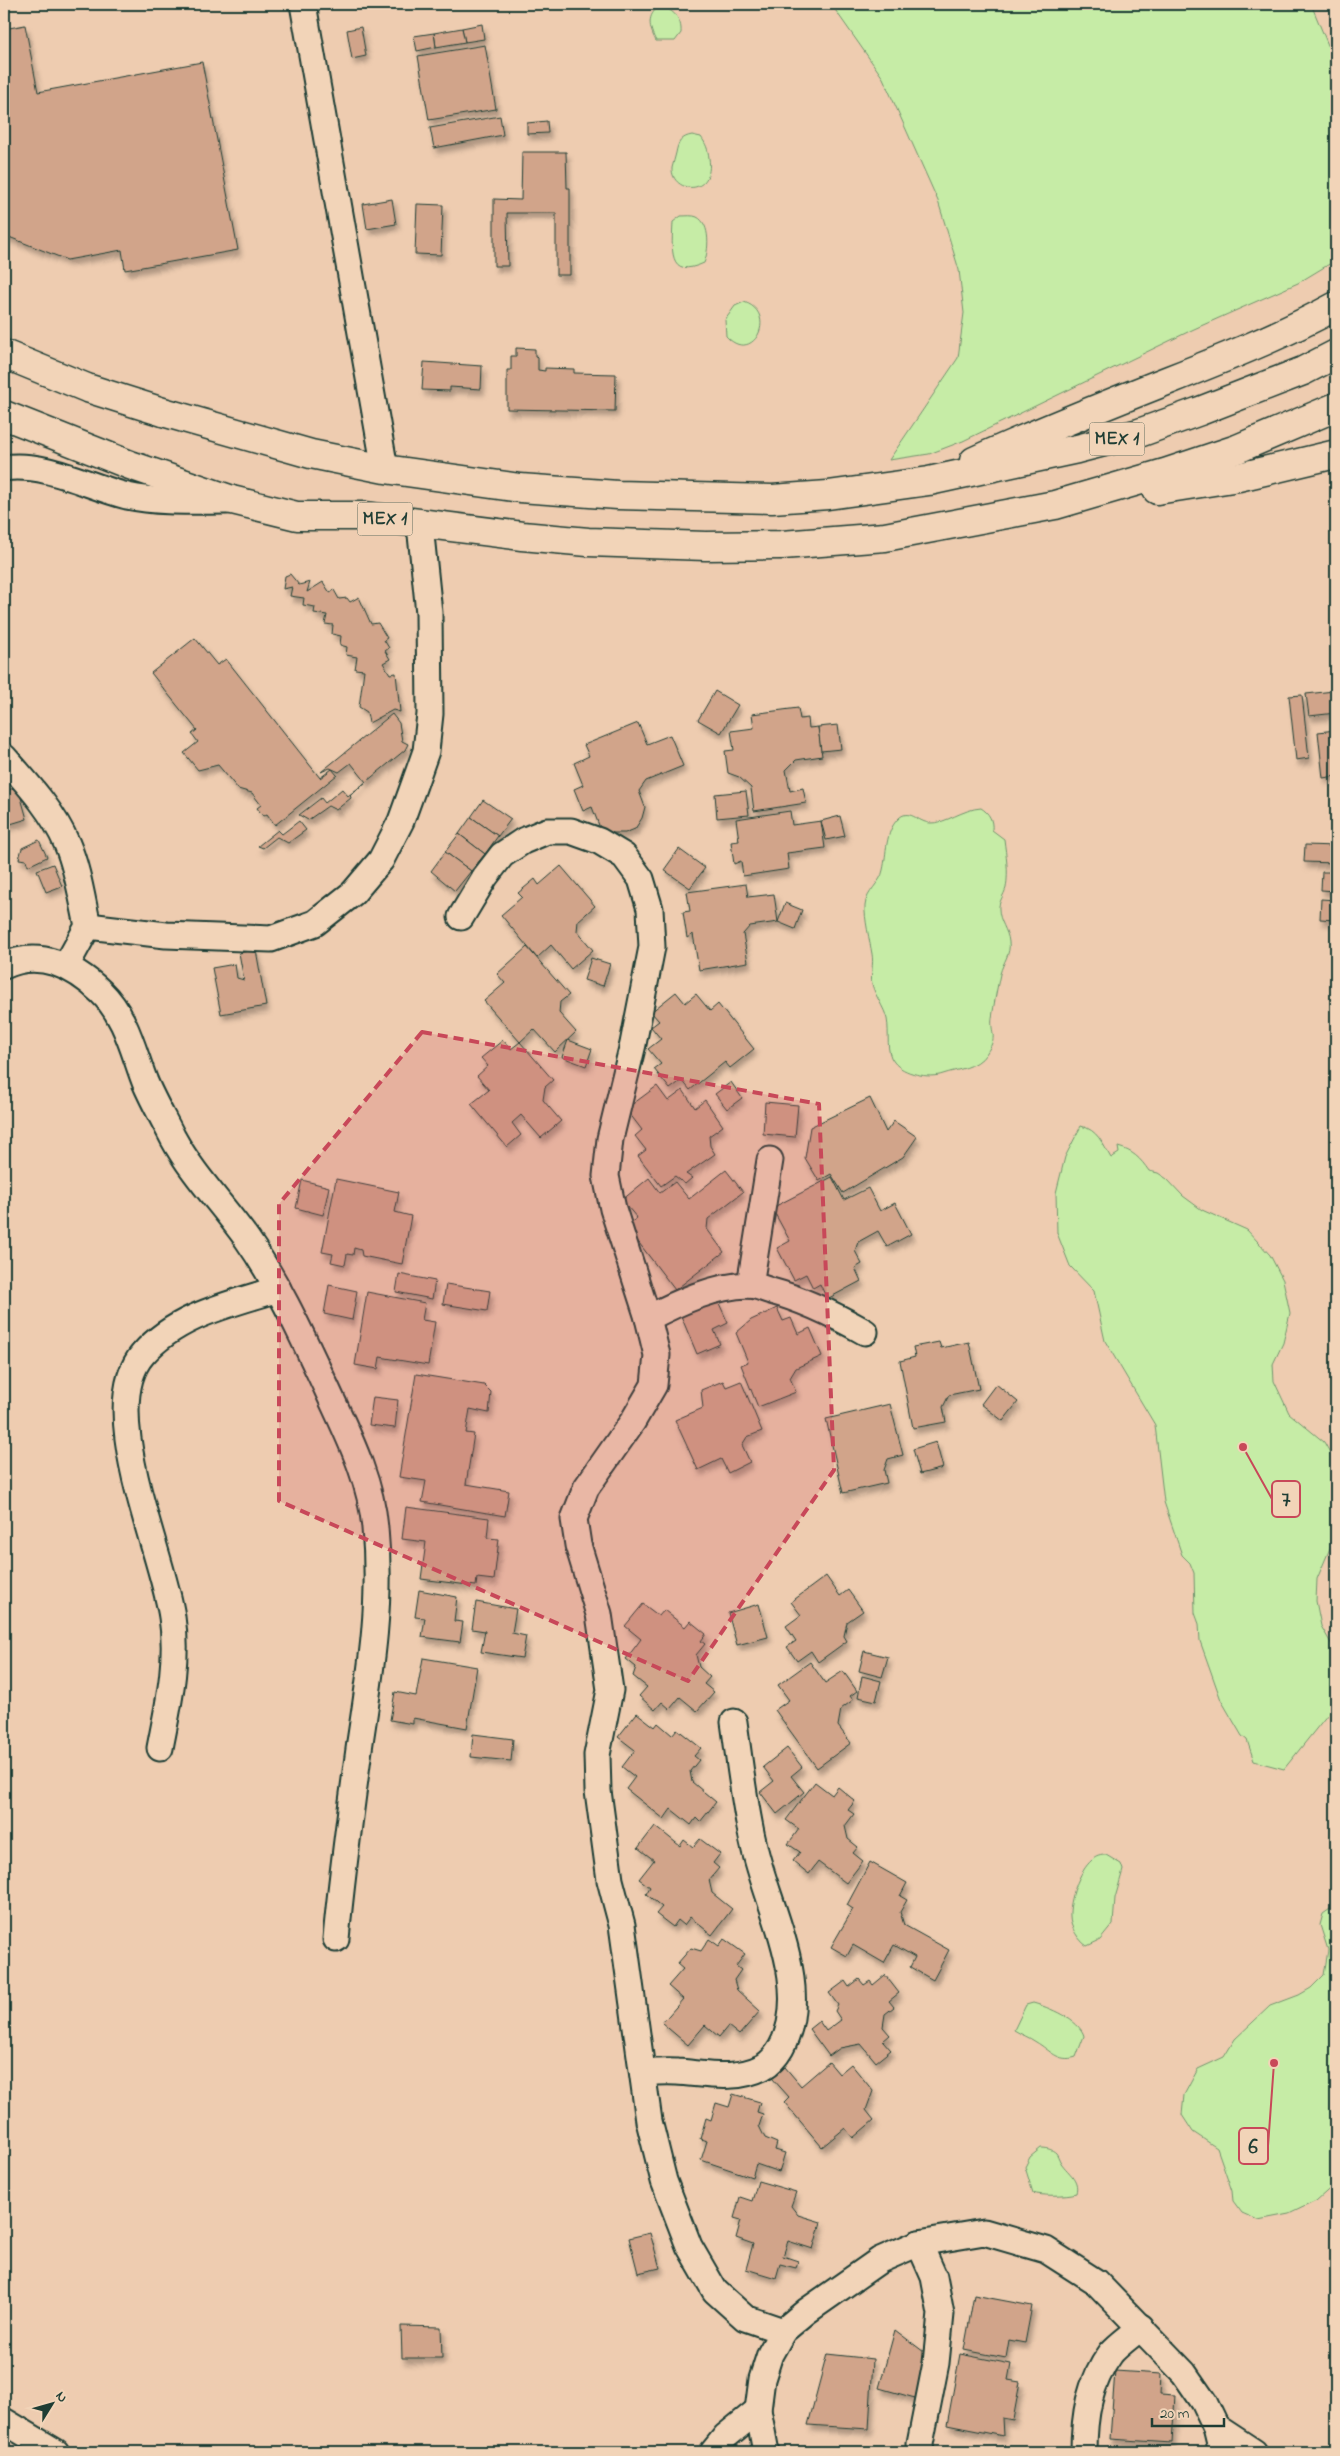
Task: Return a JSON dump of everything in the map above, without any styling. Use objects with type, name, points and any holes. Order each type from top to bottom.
[{"type":"highway","points":[[929,481],[1042,430],[1234,354],[1309,321],[1336,306]]},
{"type":"highway","name":"MEX 1","points":[[4,354],[87,388],[163,412],[311,454],[385,470],[520,488],[618,495],[772,499],[886,488],[929,481],[1077,450],[1139,433],[1302,371],[1336,354]]},
{"type":"highway","name":"MEX 1","points":[[4,415],[130,466],[232,500],[297,516],[364,516],[420,525],[588,542],[706,546],[782,545],[885,537],[1055,505],[1157,476],[1237,449],[1336,407]]},
{"type":"highway","points":[[1055,505],[1239,477],[1336,454]]},
{"type":"street","points":[[303,4],[385,470]]},
{"type":"street","points":[[4,468],[52,472],[129,496],[171,501],[232,500]]},
{"type":"street","points":[[88,926],[166,935],[270,939],[315,923],[353,893],[381,860],[401,821],[426,751],[430,714],[429,613],[420,525]]},
{"type":"street","points":[[4,757],[44,804],[66,843],[78,879],[88,926],[66,966]]},
{"type":"street","points":[[461,917],[485,877],[502,855],[523,841],[546,831],[571,831],[599,841],[624,856],[641,879],[650,909],[652,948],[633,1044],[610,1139],[606,1176],[612,1209],[648,1318],[657,1355],[654,1385],[633,1421],[586,1488],[574,1519],[578,1545],[599,1614],[610,1690],[597,1755],[598,1791],[610,1880],[622,1925],[649,2121],[664,2181],[689,2246],[715,2292],[744,2318],[783,2331]]},
{"type":"street","points":[[4,966],[12,962],[34,959],[66,966],[102,993],[117,1012],[128,1033],[147,1086],[175,1141],[212,1196],[247,1239],[278,1289],[304,1338],[359,1459],[375,1524],[379,1585],[376,1632],[342,1876],[336,1939]]},
{"type":"street","points":[[750,1285],[770,1160]]},
{"type":"street","points":[[648,1318],[679,1303],[712,1291],[750,1285],[822,1308],[866,1332]]},
{"type":"street","points":[[160,1748],[174,1656],[172,1617],[157,1553],[130,1458],[125,1418],[129,1381],[142,1355],[160,1338],[191,1318],[278,1289]]},
{"type":"street","points":[[643,2072],[675,2071],[722,2076],[743,2075],[765,2066],[777,2054],[787,2037],[791,2016],[792,1994],[787,1963],[779,1927],[754,1849],[740,1778],[734,1722]]},
{"type":"street","points":[[766,2452],[758,2410],[762,2378],[770,2354],[783,2331],[807,2311],[880,2260],[918,2243],[984,2232],[1046,2250],[1096,2282],[1184,2373],[1204,2402],[1216,2427],[1222,2452]]},
{"type":"street","points":[[918,2243],[934,2277],[941,2314],[936,2363],[920,2444],[921,2452]]},
{"type":"street","points":[[1084,2452],[1084,2426],[1090,2389],[1112,2352],[1140,2328]]},
{"type":"street","points":[[713,2452],[726,2436],[758,2410]]},
{"type":"street","points":[[4,2421],[56,2452]]},
{"type":"street","points":[[1216,2427],[1254,2452]]},
{"type":"highlighted area","points":[[422,1032],[819,1104],[834,1470],[688,1681],[279,1501],[279,1204]]},
{"type":"green space","points":[[831,4],[1311,4],[1330,50],[1330,105],[1336,112],[1336,260],[1298,283],[1194,329],[963,441],[929,454],[889,460],[958,358],[964,313],[959,270],[938,201],[883,78]]},
{"type":"green space","points":[[660,6],[673,13],[680,23],[681,33],[675,41],[656,41],[650,27],[652,13]]},
{"type":"green space","points":[[692,135],[701,137],[706,147],[709,158],[709,171],[706,180],[700,185],[692,187],[678,183],[672,168],[679,143],[685,137]]},
{"type":"green space","points":[[681,216],[697,217],[705,225],[708,245],[704,263],[692,267],[683,267],[674,259],[672,242],[673,222]]},
{"type":"green space","points":[[744,302],[754,308],[760,316],[761,326],[753,341],[745,345],[736,344],[726,336],[725,320],[735,306]]},
{"type":"green space","points":[[981,808],[990,817],[992,830],[1004,839],[1007,870],[1006,888],[1000,902],[999,913],[1007,933],[1009,946],[1000,974],[992,1018],[992,1043],[982,1059],[972,1065],[937,1075],[924,1076],[903,1070],[891,1058],[887,1019],[872,984],[872,958],[865,916],[866,901],[882,875],[887,843],[891,830],[898,819],[902,816],[910,815],[926,822],[936,823]]},
{"type":"green space","points":[[1081,1126],[1096,1134],[1111,1158],[1119,1153],[1118,1147],[1132,1153],[1149,1171],[1158,1173],[1167,1179],[1183,1196],[1202,1210],[1247,1230],[1270,1255],[1283,1280],[1290,1313],[1283,1343],[1273,1364],[1274,1381],[1289,1413],[1324,1442],[1336,1463],[1336,1534],[1317,1579],[1316,1601],[1321,1626],[1336,1652],[1336,1704],[1284,1769],[1254,1761],[1247,1740],[1242,1736],[1221,1700],[1200,1641],[1199,1624],[1195,1613],[1194,1573],[1190,1563],[1182,1555],[1164,1502],[1155,1425],[1105,1341],[1094,1291],[1070,1266],[1057,1233],[1056,1193],[1065,1157]]},
{"type":"green space","points":[[1106,1855],[1121,1864],[1123,1870],[1115,1898],[1113,1924],[1100,1940],[1087,1946],[1073,1929],[1070,1917],[1071,1902],[1079,1878],[1087,1865],[1095,1858]]},
{"type":"green space","points":[[1336,1905],[1336,2183],[1316,2201],[1289,2214],[1258,2220],[1242,2213],[1233,2201],[1232,2191],[1217,2148],[1193,2132],[1182,2115],[1184,2095],[1198,2069],[1224,2057],[1235,2039],[1270,2006],[1299,1995],[1311,1988],[1324,1975],[1328,1950],[1320,1925],[1323,1914]]},
{"type":"green space","points":[[1033,2003],[1063,2015],[1081,2030],[1084,2036],[1076,2057],[1064,2058],[1054,2055],[1033,2040],[1014,2030],[1026,2005]]},
{"type":"green space","points":[[1041,2148],[1049,2149],[1056,2153],[1076,2183],[1076,2193],[1042,2195],[1033,2193],[1025,2167],[1030,2157]]},
{"type":"building","points":[[482,24],[484,39],[465,42],[462,28]]},
{"type":"building","points":[[25,25],[38,92],[202,62],[238,250],[125,270],[122,250],[67,260],[4,235],[4,29]]},
{"type":"building","points":[[361,27],[366,56],[352,59],[347,30]]},
{"type":"building","points":[[462,28],[465,42],[436,47],[434,33]]},
{"type":"building","points":[[434,33],[436,47],[417,51],[414,36]]},
{"type":"building","points":[[485,45],[496,109],[429,120],[418,56]]},
{"type":"building","points":[[500,116],[503,135],[434,148],[430,128]]},
{"type":"building","points":[[547,121],[548,133],[527,134],[527,123]]},
{"type":"building","points":[[522,152],[566,152],[567,188],[570,188],[570,275],[556,275],[556,213],[507,213],[508,266],[494,266],[494,199],[521,200]]},
{"type":"building","points":[[392,199],[396,224],[367,229],[363,204]]},
{"type":"building","points":[[417,204],[443,205],[441,255],[415,254]]},
{"type":"building","points":[[516,348],[535,349],[535,356],[538,357],[538,370],[545,371],[545,368],[574,369],[574,373],[616,374],[615,411],[507,409],[507,370],[511,370],[511,356],[516,356]]},
{"type":"building","points":[[424,362],[482,366],[481,389],[450,387],[450,391],[422,390]]},
{"type":"building","points":[[290,574],[299,585],[310,582],[307,592],[323,582],[330,593],[334,590],[339,599],[347,598],[350,602],[359,597],[371,624],[378,623],[387,638],[384,640],[389,648],[385,651],[390,659],[383,663],[390,674],[396,673],[400,712],[393,710],[369,723],[367,712],[359,707],[364,670],[355,669],[357,657],[346,655],[347,647],[340,645],[341,636],[332,634],[333,625],[325,624],[327,615],[314,613],[315,607],[303,605],[304,598],[290,596],[292,587],[283,589],[285,576]]},
{"type":"building","points":[[195,638],[217,665],[226,659],[320,778],[332,769],[337,775],[275,825],[267,814],[263,816],[257,808],[261,805],[252,793],[238,789],[218,765],[198,770],[184,753],[198,742],[192,734],[197,730],[151,673]]},
{"type":"building","points":[[715,691],[738,705],[721,733],[698,720]]},
{"type":"building","points":[[1334,691],[1336,713],[1309,716],[1306,694]]},
{"type":"building","points":[[1302,695],[1309,758],[1296,760],[1289,696]]},
{"type":"building","points":[[798,708],[800,719],[808,718],[809,728],[818,727],[822,756],[796,760],[786,770],[790,791],[803,788],[806,803],[754,811],[751,788],[739,777],[728,773],[725,751],[734,750],[731,731],[754,728],[752,714]]},
{"type":"building","points":[[392,714],[399,723],[402,741],[408,744],[405,750],[366,782],[351,763],[339,772],[330,768],[321,772]]},
{"type":"building","points":[[638,723],[647,744],[670,735],[683,766],[646,781],[639,791],[645,807],[642,818],[635,829],[625,833],[613,833],[600,828],[592,807],[583,811],[574,789],[583,785],[574,763],[589,756],[584,745]]},
{"type":"building","points":[[838,725],[841,749],[821,751],[818,727]]},
{"type":"building","points":[[1336,730],[1336,776],[1323,778],[1318,732]]},
{"type":"building","points":[[364,784],[336,810],[328,806],[308,820],[299,815],[321,798],[325,803],[342,789],[348,796]]},
{"type":"building","points":[[18,787],[27,819],[7,825],[4,815],[4,791]]},
{"type":"building","points":[[746,791],[749,815],[717,818],[715,794]]},
{"type":"building","points":[[483,800],[511,819],[498,836],[471,817]]},
{"type":"building","points":[[790,811],[792,825],[821,821],[825,848],[787,853],[789,869],[743,876],[741,861],[734,864],[731,842],[739,841],[736,819]]},
{"type":"building","points":[[840,816],[845,836],[826,840],[821,821]]},
{"type":"building","points":[[471,817],[498,836],[485,854],[459,834]]},
{"type":"building","points":[[299,821],[306,830],[288,843],[277,837],[263,848],[258,846],[278,830],[282,834]]},
{"type":"building","points":[[459,834],[485,854],[471,871],[445,852]]},
{"type":"building","points":[[39,840],[47,857],[28,866],[26,860],[19,859],[22,848]]},
{"type":"building","points":[[1305,845],[1336,846],[1336,863],[1304,862]]},
{"type":"building","points":[[679,849],[705,868],[690,888],[664,870]]},
{"type":"building","points":[[445,852],[471,871],[455,891],[431,871]]},
{"type":"building","points":[[53,864],[62,886],[46,892],[37,870]]},
{"type":"building","points":[[561,866],[595,906],[578,921],[577,931],[593,950],[571,969],[551,945],[537,958],[501,915],[522,897],[518,893],[535,879],[539,885]]},
{"type":"building","points":[[1322,872],[1336,872],[1336,891],[1321,890]]},
{"type":"building","points":[[746,884],[748,897],[774,894],[778,922],[750,926],[743,934],[748,962],[699,970],[693,934],[687,938],[683,912],[690,911],[687,892]]},
{"type":"building","points":[[1321,899],[1336,900],[1336,920],[1320,919]]},
{"type":"building","points":[[785,903],[802,910],[795,929],[778,922]]},
{"type":"building","points":[[527,947],[569,995],[560,1002],[559,1013],[576,1032],[555,1052],[534,1029],[520,1042],[484,1001],[505,983],[497,974]]},
{"type":"building","points":[[256,950],[266,1006],[221,1014],[212,968],[235,964],[237,978],[244,980],[239,953]]},
{"type":"building","points":[[591,958],[610,964],[603,986],[584,980]]},
{"type":"building","points":[[676,992],[685,1003],[696,994],[710,1011],[718,1004],[754,1049],[730,1068],[725,1062],[690,1090],[682,1080],[670,1089],[654,1069],[661,1064],[648,1049],[661,1039],[651,1027],[659,1021],[651,1012]]},
{"type":"building","points":[[503,1040],[511,1049],[520,1042],[553,1080],[545,1087],[543,1100],[561,1121],[541,1138],[521,1115],[512,1123],[521,1135],[507,1147],[471,1104],[489,1090],[477,1076],[488,1066],[481,1058]]},
{"type":"building","points":[[568,1040],[592,1049],[586,1066],[562,1057]]},
{"type":"building","points":[[731,1082],[742,1098],[727,1109],[715,1094]]},
{"type":"building","points":[[657,1086],[668,1101],[683,1090],[695,1108],[705,1100],[723,1126],[709,1136],[710,1146],[715,1154],[686,1174],[692,1178],[685,1184],[675,1176],[661,1186],[638,1156],[646,1150],[635,1136],[642,1130],[626,1109]]},
{"type":"building","points":[[870,1098],[886,1132],[894,1121],[917,1137],[903,1157],[843,1193],[831,1174],[819,1181],[805,1158],[810,1127]]},
{"type":"building","points":[[765,1102],[798,1105],[795,1137],[763,1134]]},
{"type":"building","points":[[726,1170],[743,1192],[708,1219],[707,1229],[724,1252],[675,1290],[626,1226],[637,1218],[622,1200],[649,1178],[660,1193],[675,1182],[689,1199]]},
{"type":"building","points":[[832,1177],[844,1200],[868,1188],[880,1211],[895,1203],[911,1234],[887,1247],[878,1231],[858,1242],[855,1251],[862,1264],[855,1268],[861,1281],[827,1299],[820,1284],[813,1288],[806,1274],[794,1280],[777,1248],[790,1241],[772,1208]]},
{"type":"building","points":[[336,1179],[399,1192],[395,1212],[411,1216],[402,1264],[362,1256],[361,1250],[354,1248],[353,1255],[347,1254],[345,1265],[331,1262],[333,1254],[322,1252]]},
{"type":"building","points":[[302,1180],[329,1187],[323,1215],[296,1208]]},
{"type":"building","points":[[399,1274],[435,1281],[432,1299],[396,1292]]},
{"type":"building","points":[[446,1284],[490,1291],[487,1311],[443,1304]]},
{"type":"building","points":[[329,1285],[357,1291],[352,1320],[324,1314]]},
{"type":"building","points":[[367,1292],[425,1303],[422,1320],[435,1322],[428,1365],[380,1357],[378,1369],[355,1365]]},
{"type":"building","points":[[718,1301],[728,1323],[714,1330],[720,1344],[697,1354],[681,1316]]},
{"type":"building","points":[[777,1308],[783,1321],[791,1318],[798,1334],[810,1328],[822,1356],[796,1368],[790,1378],[796,1392],[758,1407],[741,1365],[748,1362],[736,1333],[751,1320]]},
{"type":"building","points":[[939,1342],[941,1348],[969,1342],[979,1389],[949,1395],[943,1407],[946,1422],[913,1428],[900,1361],[915,1357],[913,1347]]},
{"type":"building","points":[[416,1374],[484,1385],[491,1392],[489,1413],[470,1409],[466,1433],[474,1434],[466,1484],[509,1491],[505,1516],[422,1502],[426,1481],[399,1477]]},
{"type":"building","points":[[723,1381],[726,1387],[741,1381],[762,1431],[747,1437],[742,1445],[750,1462],[728,1473],[721,1459],[698,1470],[675,1420],[703,1408],[701,1390]]},
{"type":"building","points":[[996,1384],[1018,1402],[1003,1421],[981,1404]]},
{"type":"building","points":[[373,1397],[398,1400],[395,1428],[369,1425]]},
{"type":"building","points":[[890,1404],[903,1455],[888,1459],[884,1470],[887,1483],[843,1493],[826,1419]]},
{"type":"building","points":[[936,1442],[943,1468],[920,1474],[913,1449]]},
{"type":"building","points":[[406,1507],[489,1518],[487,1538],[499,1539],[494,1580],[477,1578],[476,1586],[421,1579],[426,1542],[402,1539]]},
{"type":"building","points":[[826,1576],[840,1596],[848,1590],[863,1611],[847,1622],[844,1636],[847,1641],[818,1662],[811,1651],[797,1661],[787,1647],[796,1641],[786,1626],[801,1615],[791,1602]]},
{"type":"building","points":[[419,1590],[457,1597],[454,1621],[463,1622],[460,1642],[422,1637],[425,1618],[415,1617]]},
{"type":"building","points":[[476,1602],[516,1609],[512,1633],[526,1636],[522,1658],[481,1652],[485,1631],[472,1629]]},
{"type":"building","points":[[643,1604],[659,1616],[664,1610],[685,1627],[690,1621],[706,1634],[701,1641],[705,1644],[696,1655],[699,1667],[710,1677],[704,1684],[714,1692],[697,1711],[680,1697],[670,1709],[662,1702],[655,1710],[639,1696],[647,1687],[633,1676],[636,1667],[626,1659],[641,1639],[625,1626]]},
{"type":"building","points":[[759,1604],[768,1637],[737,1645],[728,1613]]},
{"type":"building","points":[[864,1651],[888,1657],[882,1677],[859,1671]]},
{"type":"building","points":[[423,1658],[477,1667],[467,1728],[413,1718],[413,1724],[390,1720],[395,1692],[416,1696]]},
{"type":"building","points":[[810,1662],[825,1683],[843,1671],[857,1691],[850,1696],[853,1700],[841,1709],[838,1726],[851,1743],[817,1768],[775,1710],[789,1700],[778,1685]]},
{"type":"building","points":[[862,1676],[881,1681],[876,1701],[858,1697]]},
{"type":"building","points":[[637,1713],[655,1727],[658,1723],[672,1735],[677,1729],[701,1748],[694,1756],[699,1760],[690,1771],[692,1782],[716,1802],[700,1822],[696,1818],[691,1825],[671,1809],[664,1819],[626,1789],[635,1777],[622,1767],[635,1750],[618,1737]]},
{"type":"building","points":[[473,1734],[513,1739],[511,1761],[471,1757]]},
{"type":"building","points":[[787,1748],[802,1767],[791,1776],[804,1792],[777,1814],[760,1792],[774,1781],[763,1767]]},
{"type":"building","points":[[815,1782],[832,1795],[838,1787],[855,1801],[848,1810],[854,1814],[845,1826],[848,1839],[858,1847],[853,1853],[863,1861],[846,1883],[818,1862],[809,1874],[793,1861],[800,1852],[788,1844],[799,1829],[786,1820]]},
{"type":"building","points":[[655,1826],[680,1846],[684,1840],[693,1847],[700,1839],[720,1854],[713,1863],[719,1868],[709,1880],[712,1893],[732,1909],[712,1935],[690,1917],[684,1925],[678,1920],[673,1927],[656,1914],[662,1907],[646,1894],[650,1887],[639,1879],[654,1860],[638,1848]]},
{"type":"building","points":[[870,1862],[907,1883],[900,1896],[907,1900],[900,1912],[904,1925],[949,1950],[933,1980],[910,1967],[915,1957],[894,1945],[884,1963],[853,1945],[847,1956],[831,1947],[853,1909],[847,1905]]},
{"type":"building","points":[[709,1939],[719,1946],[724,1939],[745,1954],[736,1966],[741,1970],[734,1980],[737,1990],[760,2011],[739,2035],[728,2026],[719,2037],[705,2025],[688,2045],[662,2023],[683,1999],[668,1986],[683,1969],[677,1964],[691,1948],[701,1951]]},
{"type":"building","points":[[885,1975],[899,1993],[889,2001],[894,2007],[885,2014],[883,2027],[890,2035],[883,2041],[891,2050],[876,2062],[861,2044],[840,2048],[829,2056],[809,2029],[819,2021],[826,2031],[841,2020],[835,2011],[838,2005],[829,1993],[845,1981],[849,1987],[859,1979],[864,1985],[870,1981],[873,1985]]},
{"type":"building","points":[[829,2062],[839,2074],[851,2064],[873,2091],[866,2110],[874,2120],[853,2138],[845,2128],[822,2147],[784,2102],[789,2097],[772,2078],[785,2067],[801,2086]]},
{"type":"building","points":[[733,2094],[760,2102],[757,2112],[763,2114],[759,2126],[765,2138],[777,2143],[775,2150],[785,2153],[779,2172],[756,2164],[752,2177],[701,2160],[707,2141],[700,2139],[706,2118],[711,2120],[716,2103],[729,2107]]},
{"type":"building","points":[[758,2181],[796,2192],[791,2206],[798,2215],[821,2222],[813,2249],[788,2241],[783,2256],[798,2261],[796,2268],[780,2264],[776,2278],[746,2269],[753,2244],[736,2238],[741,2220],[734,2218],[740,2197],[752,2201]]},
{"type":"building","points":[[650,2233],[660,2268],[638,2273],[629,2238]]},
{"type":"building","points":[[974,2295],[1032,2306],[1025,2343],[1009,2340],[1006,2358],[964,2350]]},
{"type":"building","points":[[401,2326],[441,2327],[442,2358],[402,2358]]},
{"type":"building","points":[[895,2330],[928,2355],[915,2398],[879,2388]]},
{"type":"building","points":[[827,2354],[873,2359],[869,2429],[808,2425]]},
{"type":"building","points":[[960,2354],[1011,2364],[1008,2380],[1020,2382],[1013,2420],[1002,2418],[1003,2436],[947,2425]]},
{"type":"building","points":[[1115,2371],[1161,2374],[1160,2394],[1175,2395],[1172,2443],[1110,2439]]},
{"type":"place","name":"7","points":[[1243,1447]]},
{"type":"place","name":"6","points":[[1274,2063]]}]
